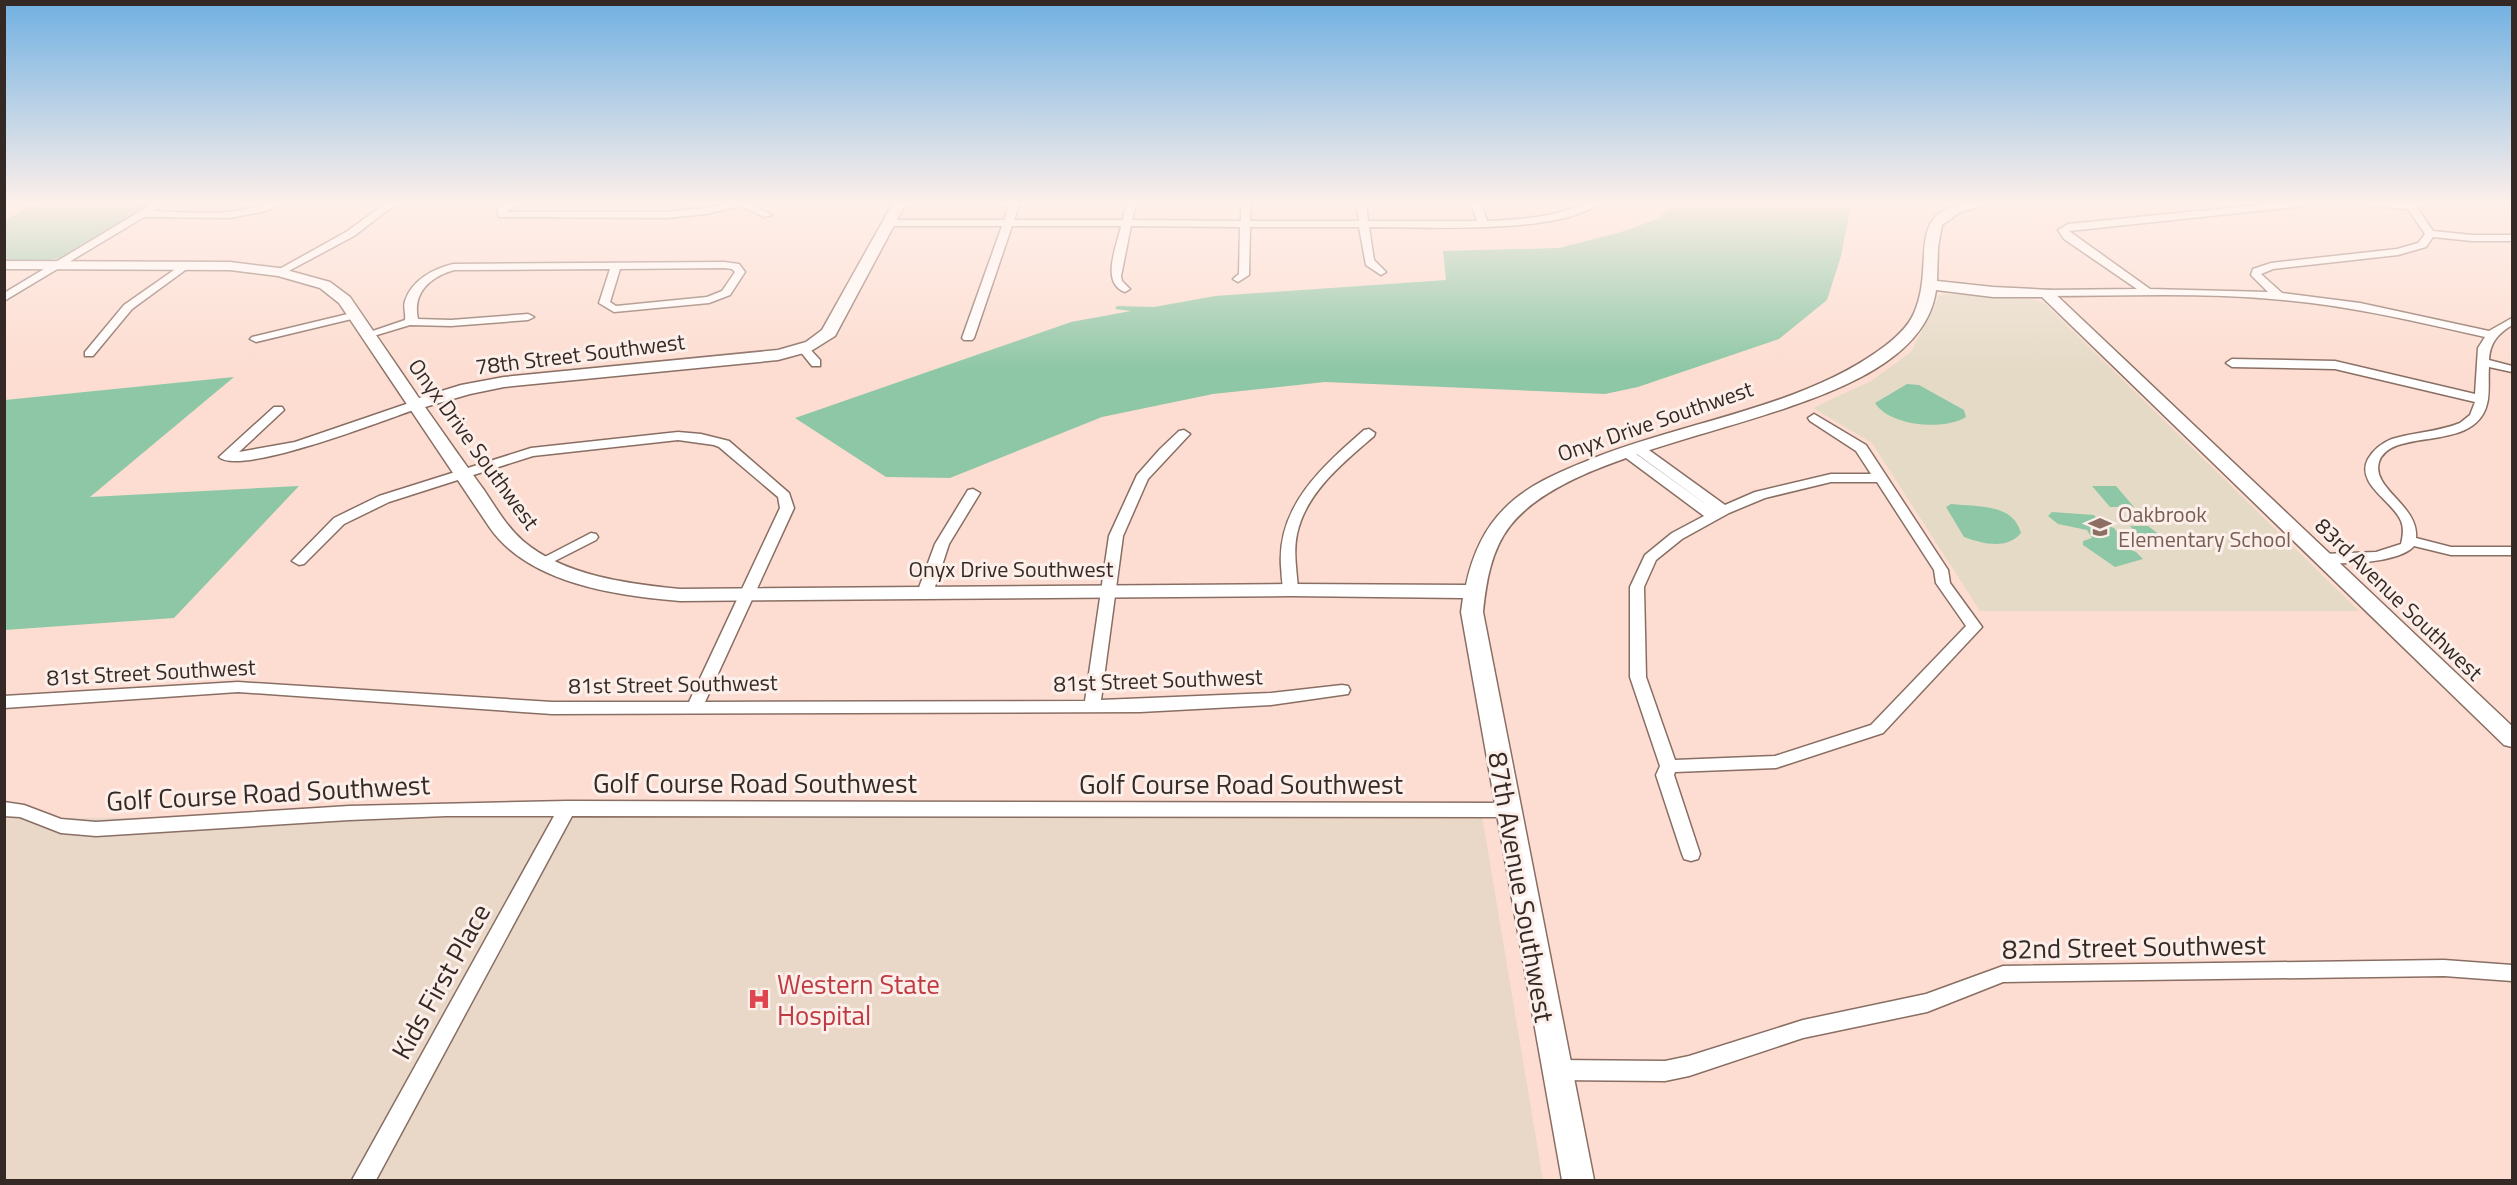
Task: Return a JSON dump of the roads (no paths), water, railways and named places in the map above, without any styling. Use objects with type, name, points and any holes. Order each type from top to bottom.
[{"type":"street","points":[[4,298],[68,258]]},
{"type":"street","points":[[279,272],[305,258]]},
{"type":"street","points":[[816,363],[804,349],[824,339],[829,333],[869,258]]},
{"type":"street","points":[[968,338],[996,258]]},
{"type":"street","points":[[1120,258],[1117,282],[1125,289]]},
{"type":"street","points":[[1238,279],[1244,275],[1244,258]]},
{"type":"street","points":[[1369,258],[1371,265],[1381,272]]},
{"type":"street","name":"Onyx Drive Southwest","points":[[4,265],[230,266],[304,277],[333,290],[345,300],[356,315],[367,335],[508,537],[542,562],[569,574],[625,590],[680,595],[1291,590],[1474,592],[1479,570],[1502,523],[1518,507],[1548,485],[1631,450],[1803,395],[1868,365],[1890,350],[1918,321],[1926,303],[1930,258]]},
{"type":"street","points":[[2100,258],[2148,293]]},
{"type":"street","points":[[2279,296],[2256,275],[2257,271],[2271,266],[2337,258]]},
{"type":"street","points":[[409,322],[412,319],[410,303],[416,291],[440,270],[460,266],[616,265],[730,265],[740,272],[721,296],[702,301],[611,308],[604,303],[616,265]]},
{"type":"street","points":[[89,354],[128,307],[184,266]]},
{"type":"street","points":[[1929,285],[1979,291],[2214,293],[2279,296],[2385,311],[2492,335]]},
{"type":"street","name":"83rd Avenue Southwest","points":[[2046,293],[2512,739]]},
{"type":"street","points":[[256,339],[356,315]]},
{"type":"street","points":[[367,335],[409,322],[434,324],[528,316]]},
{"type":"street","points":[[2322,558],[2368,558],[2385,555],[2407,546],[2409,540],[2407,518],[2375,480],[2373,469],[2375,459],[2391,444],[2445,433],[2461,427],[2480,411],[2484,348],[2500,327],[2512,321]]},
{"type":"street","name":"78th Street Southwest","points":[[278,410],[226,457],[258,456],[288,450],[415,405],[467,389],[504,382],[778,355],[804,349]]},
{"type":"street","points":[[2484,362],[2512,369]]},
{"type":"street","points":[[2232,363],[2335,365],[2480,399]]},
{"type":"street","points":[[1669,766],[1776,762],[1877,729],[1974,627],[1943,583],[1941,570],[1861,447],[1814,418]]},
{"type":"street","points":[[1291,590],[1288,552],[1292,529],[1301,508],[1317,483],[1369,433]]},
{"type":"street","points":[[1092,706],[1116,536],[1135,491],[1154,464],[1184,434]]},
{"type":"street","points":[[299,561],[330,529],[350,514],[384,499],[513,457],[554,449],[678,436],[717,441],[784,496],[787,508],[694,706]]},
{"type":"street","points":[[1631,450],[1719,513]]},
{"type":"street","points":[[1691,854],[1665,775],[1669,766],[1638,677],[1637,587],[1650,558],[1677,536],[1719,513],[1760,495],[1831,478],[1882,478]]},
{"type":"street","points":[[925,593],[942,544],[972,492]]},
{"type":"street","points":[[542,562],[591,537]]},
{"type":"street","points":[[2409,540],[2451,551],[2512,551]]},
{"type":"street","name":"87th Avenue Southwest","points":[[1474,592],[1472,612],[1578,1180]]},
{"type":"street","name":"81st Street Southwest","points":[[4,702],[238,687],[506,706],[1092,706],[1216,704],[1342,690]]},
{"type":"street","name":"Golf Course Road Southwest","points":[[4,809],[17,809],[54,824],[78,829],[110,829],[349,813],[567,808],[1509,810]]},
{"type":"street","name":"Kids First Place","points":[[364,1180],[567,808]]},
{"type":"street","name":"82nd Street Southwest","points":[[1556,1070],[1622,1072],[1677,1068],[1803,1029],[1927,1003],[1976,981],[2003,974],[2444,968],[2512,973]]},
{"type":"place","name":"Oakbrook Elementary School","points":[[2100,527]]},
{"type":"place","name":"Western State Hospital","points":[[759,999]]}]
